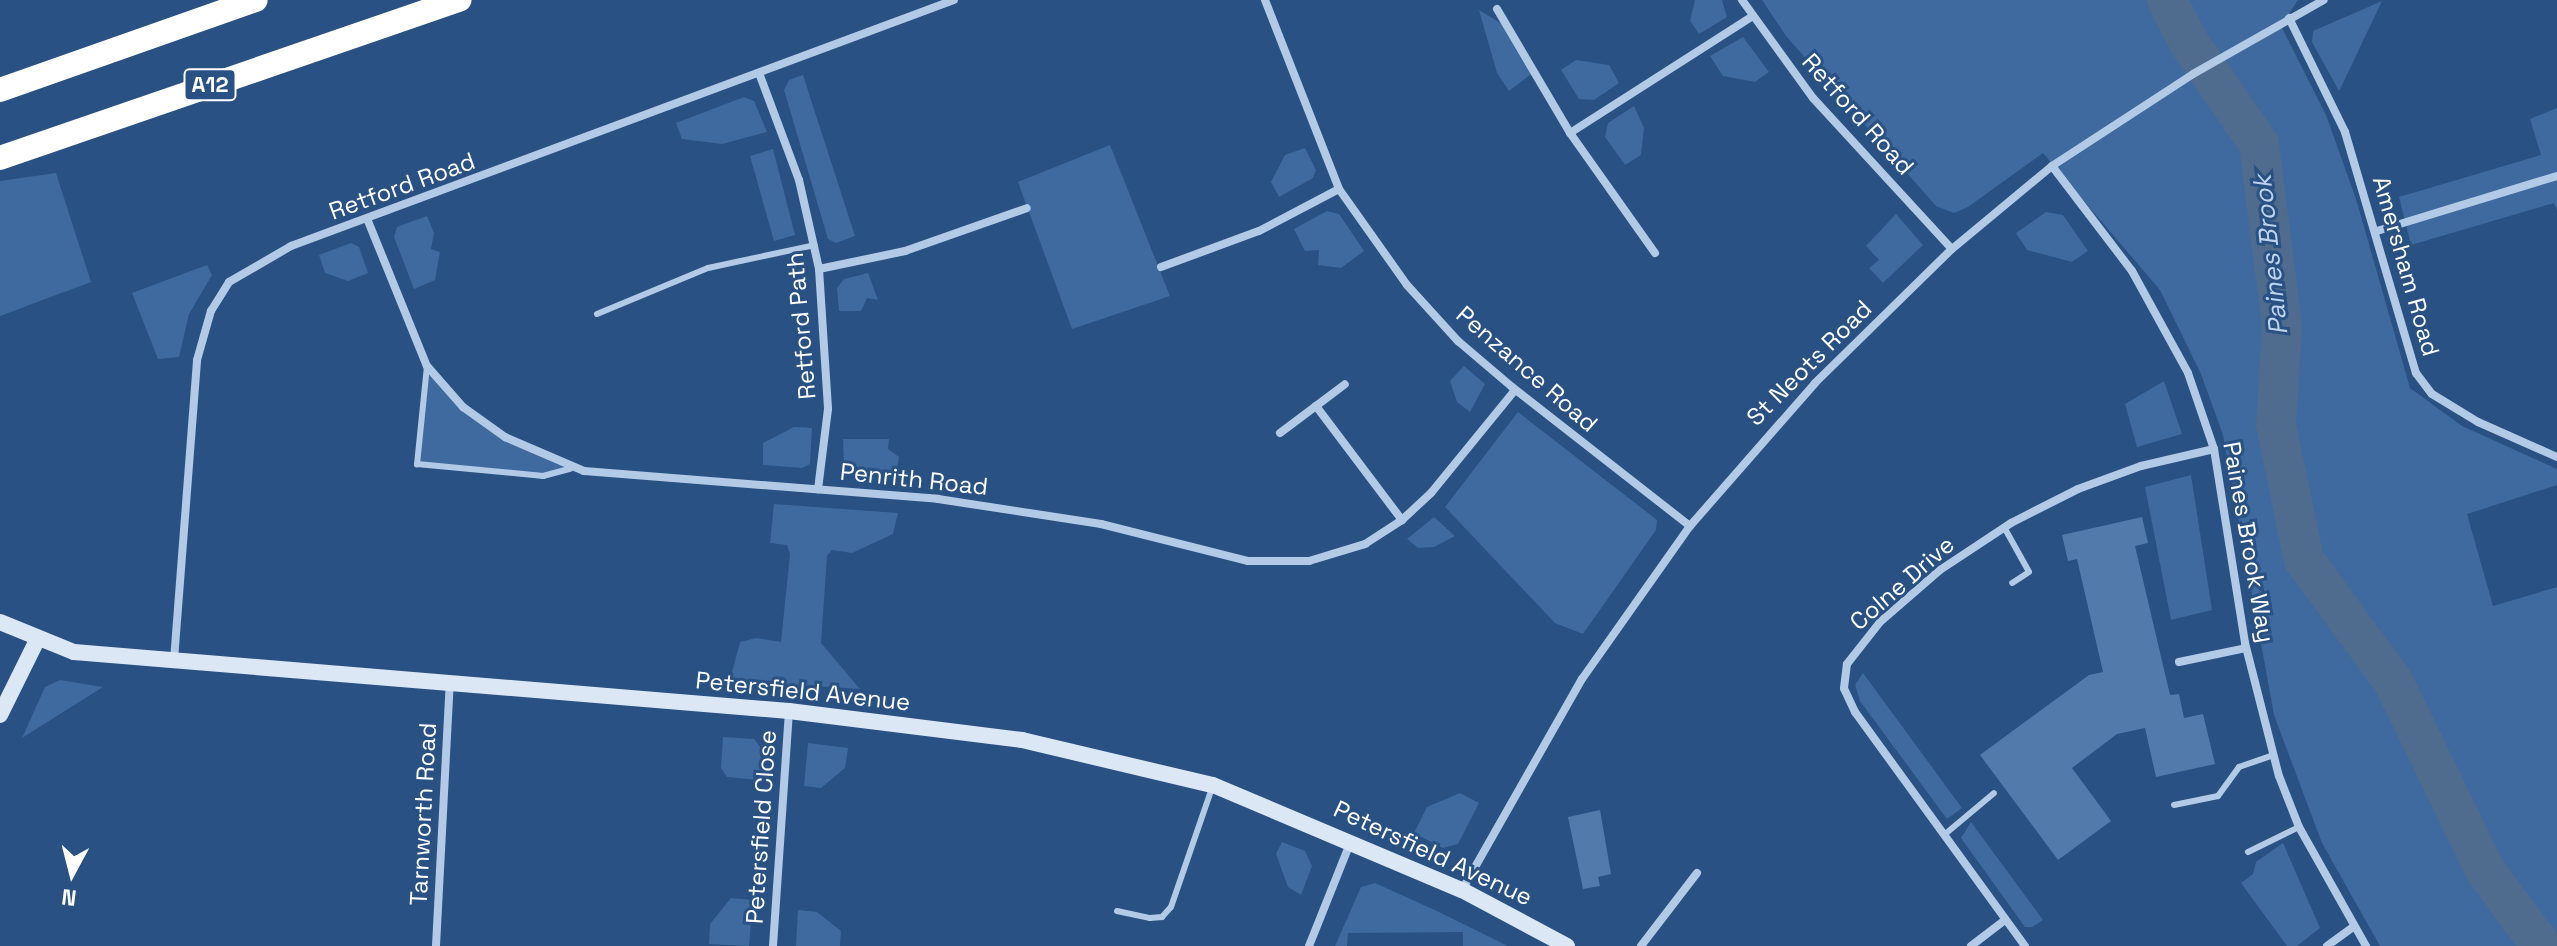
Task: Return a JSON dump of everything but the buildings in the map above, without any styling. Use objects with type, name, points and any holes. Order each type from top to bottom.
[{"type":"highway","name":"A12","points":[[0,158],[460,0]]},
{"type":"highway","points":[[0,90],[251,1]]},
{"type":"street","name":"Retford Road","points":[[174,660],[197,360],[211,311],[229,282],[255,263],[954,0]]},
{"type":"street","name":"Penzance Road","points":[[1265,0],[1339,189],[1407,285],[1458,341],[1515,390],[1690,526]]},
{"type":"street","name":"Retford Road","points":[[1742,0],[1750,18],[1813,98],[1952,249]]},
{"type":"street","name":"St Neots Road","points":[[1462,890],[1582,679],[1690,526],[1759,442],[1952,249],[2052,166],[2193,74],[2324,0]]},
{"type":"street","points":[[1497,9],[1570,133],[1655,253]]},
{"type":"street","points":[[1570,133],[1750,18]]},
{"type":"street","name":"Amersham Road","points":[[2289,18],[2345,132],[2377,231],[2416,373],[2432,394],[2557,457]]},
{"type":"street","name":"Retford Path","points":[[759,73],[799,180],[819,269],[828,409],[818,489]]},
{"type":"street","name":"Paines Brook Way","points":[[2052,166],[2161,316],[2214,449],[2246,648],[2274,755],[2299,827],[2352,928],[2366,946]]},
{"type":"street","points":[[2377,231],[2557,176]]},
{"type":"street","points":[[1161,267],[1259,231],[1339,189]]},
{"type":"street","points":[[819,269],[905,251],[1027,208]]},
{"type":"street","name":"Penrith Road","points":[[368,221],[427,366],[463,407],[505,437],[570,469],[818,489],[1053,516],[1248,561],[1309,561],[1365,544],[1402,520],[1515,390]]},
{"type":"street","points":[[1280,433],[1345,384]]},
{"type":"street","points":[[1316,406],[1402,520]]},
{"type":"street","name":"Colne Drive","points":[[2025,946],[1855,712],[1844,675],[1861,642],[1880,622],[1940,570],[2004,527],[2078,489],[2141,466],[2214,449]]},
{"type":"street","name":"Petersfield Avenue","points":[[0,622],[37,640],[74,652],[789,711],[1022,740],[1213,785],[1351,840],[1462,890],[1567,946]]},
{"type":"street","points":[[0,715],[37,640]]},
{"type":"street","points":[[2179,662],[2246,648]]},
{"type":"street","name":"Tarnworth Road","points":[[436,946],[450,683]]},
{"type":"street","name":"Petersfield Close","points":[[773,946],[789,711]]},
{"type":"street","points":[[1309,946],[1351,840]]},
{"type":"street","points":[[1641,946],[1697,873]]},
{"type":"street","points":[[1971,946],[2005,920]]},
{"type":"street","points":[[2327,946],[2352,928]]},
{"type":"lane","points":[[597,314],[708,268],[815,245]]},
{"type":"lane","points":[[427,366],[417,464],[543,476],[570,469]]},
{"type":"lane","points":[[2004,527],[2029,572],[2012,583]]},
{"type":"lane","points":[[2174,805],[2218,796],[2239,767],[2274,755]]},
{"type":"lane","points":[[1117,911],[1150,918],[1162,917],[1171,907],[1213,785]]},
{"type":"lane","points":[[1944,835],[1994,793]]},
{"type":"lane","points":[[2248,852],[2299,827]]},
{"type":"shaded area","points":[[1695,0],[1722,0],[1727,17],[1699,34],[1690,21]]},
{"type":"shaded area","points":[[1762,0],[2298,0],[2281,26],[2326,115],[2356,199],[2410,388],[2462,426],[2557,469],[2557,485],[2467,514],[2493,606],[2557,587],[2557,946],[2380,946],[2322,843],[2274,715],[2223,435],[2201,374],[2160,290],[2043,153],[1968,207],[1954,213],[1936,206],[1786,36]]},
{"type":"shaded area","points":[[2382,1],[2339,91],[2312,42],[2313,31]]},
{"type":"shaded area","points":[[1479,10],[1507,27],[1534,72],[1509,91],[1497,73]]},
{"type":"shaded area","points":[[1743,37],[1769,72],[1755,82],[1723,76],[1710,56]]},
{"type":"shaded area","points":[[1576,60],[1609,65],[1619,83],[1594,100],[1579,99],[1561,70]]},
{"type":"shaded area","points":[[803,75],[855,236],[836,243],[828,239],[784,90],[789,80]]},
{"type":"shaded area","points":[[744,97],[754,101],[767,132],[722,144],[682,139],[676,123]]},
{"type":"shaded area","points":[[1634,106],[1644,128],[1641,155],[1625,165],[1605,137],[1608,123]]},
{"type":"shaded area","points":[[2557,108],[2557,210],[2554,203],[2411,245],[2399,197],[2541,155],[2530,119]]},
{"type":"shaded area","points":[[1110,145],[1170,296],[1072,329],[1018,182]]},
{"type":"shaded area","points":[[1305,148],[1316,170],[1313,178],[1279,197],[1271,182],[1285,155]]},
{"type":"shaded area","points":[[773,149],[795,235],[774,241],[750,156]]},
{"type":"shaded area","points":[[56,173],[91,282],[0,316],[0,181]]},
{"type":"shaded area","points":[[1327,211],[1339,214],[1364,251],[1341,268],[1318,265],[1319,250],[1305,251],[1294,229]]},
{"type":"shaded area","points":[[2046,212],[2063,215],[2088,251],[2072,262],[2027,250],[2016,233]]},
{"type":"shaded area","points":[[1896,214],[1923,245],[1883,283],[1869,268],[1879,260],[1866,246]]},
{"type":"shaded area","points":[[427,216],[434,233],[431,249],[440,252],[435,280],[414,289],[394,237],[397,227]]},
{"type":"shaded area","points":[[351,243],[359,247],[368,273],[348,281],[325,273],[319,255]]},
{"type":"shaded area","points":[[207,265],[212,275],[189,314],[179,357],[158,359],[132,293]]},
{"type":"shaded area","points":[[868,273],[878,300],[867,298],[861,311],[839,311],[837,288],[844,279]]},
{"type":"shaded area","points":[[427,366],[463,407],[505,437],[570,469],[543,476],[417,464]]},
{"type":"shaded area","points":[[1464,366],[1485,384],[1470,412],[1457,402],[1450,381]]},
{"type":"shaded area","points":[[2164,381],[2182,434],[2137,447],[2125,404]]},
{"type":"shaded area","points":[[1518,412],[1657,520],[1656,530],[1583,634],[1555,623],[1445,507]]},
{"type":"shaded area","points":[[794,427],[812,428],[810,464],[802,468],[763,465],[763,443]]},
{"type":"shaded area","points":[[843,439],[889,439],[888,449],[899,457],[896,477],[844,469]]},
{"type":"shaded area","points":[[2191,475],[2212,610],[2171,620],[2145,487]]},
{"type":"shaded area","points":[[774,504],[898,513],[893,534],[852,553],[832,550],[827,556],[821,643],[860,689],[730,680],[740,642],[756,638],[781,642],[790,554],[787,545],[770,543]]},
{"type":"shaded area","points":[[1434,517],[1455,536],[1434,547],[1418,548],[1407,539]]},
{"type":"shaded area","points":[[1863,673],[1962,808],[1947,819],[1860,701],[1855,685]]},
{"type":"shaded area","points":[[60,680],[103,687],[22,738],[45,687]]},
{"type":"shaded area","points":[[723,737],[754,739],[761,748],[759,780],[727,777],[721,768]]},
{"type":"shaded area","points":[[808,743],[848,748],[845,768],[821,788],[804,786]]},
{"type":"shaded area","points":[[1460,793],[1479,803],[1458,844],[1443,848],[1414,833],[1427,807]]},
{"type":"shaded area","points":[[1971,822],[2043,920],[2032,927],[2025,927],[1961,838]]},
{"type":"shaded area","points":[[1282,842],[1305,851],[1312,866],[1301,895],[1288,887],[1276,854]]},
{"type":"shaded area","points":[[2283,843],[2320,928],[2297,946],[2287,946],[2241,883],[2253,874],[2256,862]]},
{"type":"shaded area","points":[[1375,883],[1508,946],[1463,946],[1463,932],[1348,933],[1347,946],[1335,946],[1361,887]]},
{"type":"shaded area","points":[[731,898],[753,900],[749,946],[709,944],[710,924]]},
{"type":"shaded area","points":[[798,910],[817,912],[841,931],[840,946],[796,946]]},
{"type":"waterway","name":"Paines Brook","points":[[2167,0],[2189,43],[2259,144],[2282,325],[2276,425],[2304,560],[2393,681],[2485,870],[2541,946]]}]
